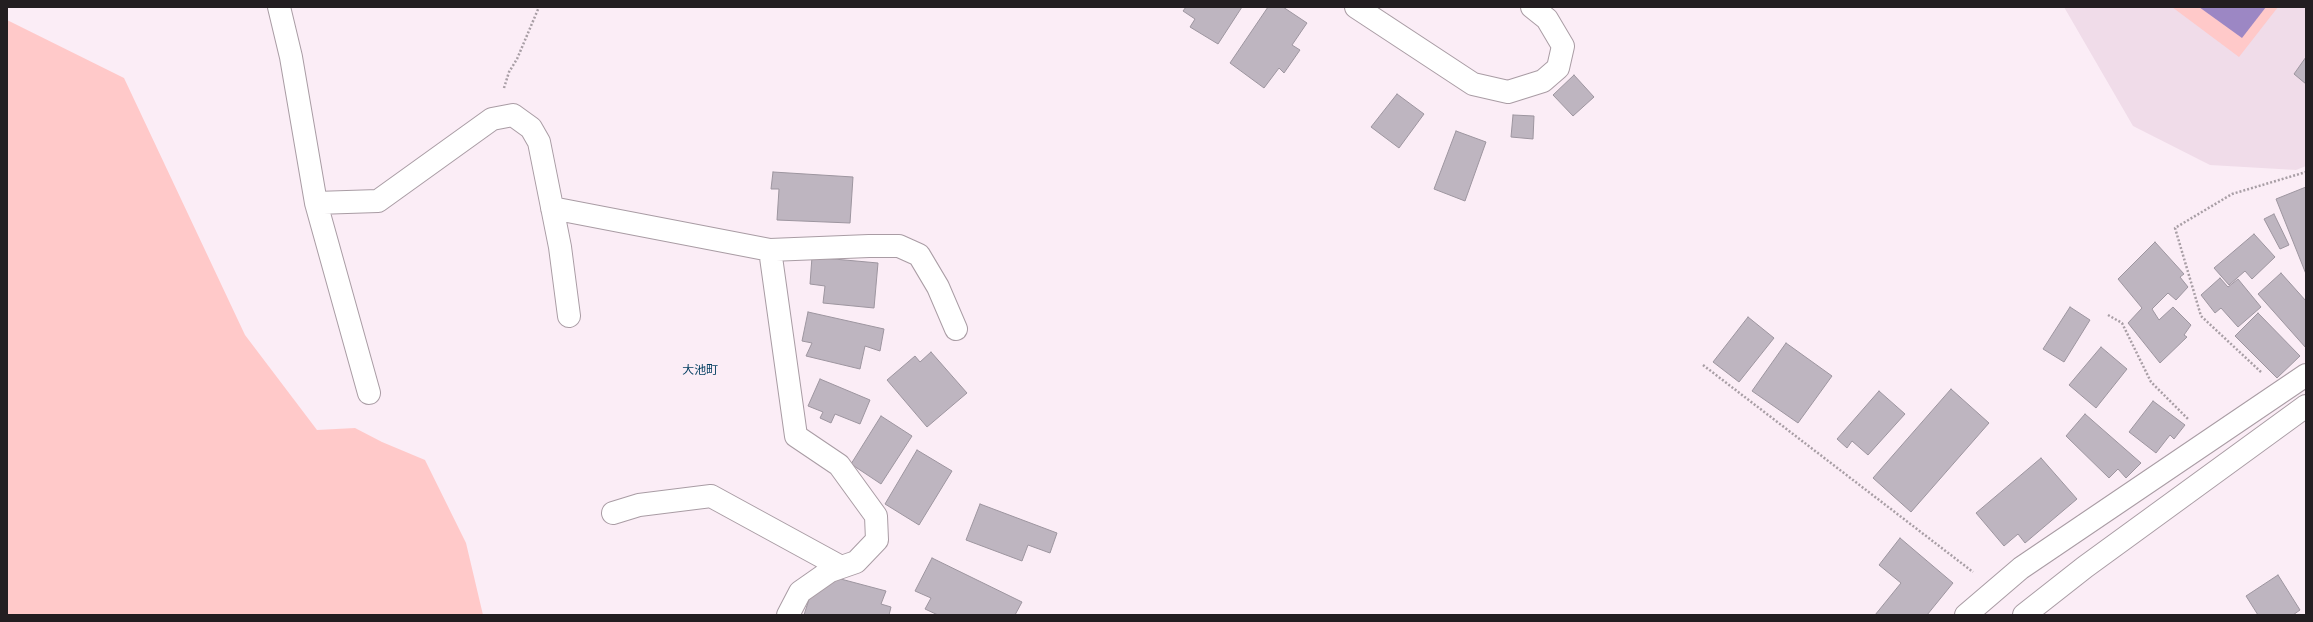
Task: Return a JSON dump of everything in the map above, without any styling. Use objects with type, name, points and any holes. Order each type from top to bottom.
[{"type":"street","points":[[279,7],[291,56],[316,203],[369,394]]},
{"type":"street","points":[[1356,7],[1473,84],[1508,92],[1543,81],[1558,68],[1563,46],[1547,19],[1532,7]]},
{"type":"street","points":[[316,203],[378,201],[492,119],[513,115],[531,128],[539,142],[560,247],[569,316]]},
{"type":"street","points":[[552,208],[770,250],[899,246],[919,255],[938,287],[956,329]]},
{"type":"street","points":[[770,250],[796,436],[839,464],[876,516],[877,540],[856,562],[830,571],[800,592],[788,615]]},
{"type":"street","points":[[1966,615],[2021,568],[2306,375]]},
{"type":"street","points":[[2024,615],[2091,563],[2306,406]]},
{"type":"street","points":[[613,513],[639,505],[711,496],[841,567]]},
{"type":"path","points":[[503,90],[509,72],[517,59],[539,7]]},
{"type":"path","points":[[2282,391],[2201,316],[2175,228],[2232,194],[2306,172]]},
{"type":"path","points":[[2108,315],[2122,323],[2151,382],[2209,440]]},
{"type":"path","points":[[1703,365],[1996,589]]},
{"type":"shaded area","points":[[2064,7],[2306,7],[2306,166],[2296,170],[2210,165],[2133,126]]},
{"type":"shaded area","points":[[2172,7],[2278,7],[2239,57]]},
{"type":"shaded area","points":[[2199,7],[2266,7],[2242,38]]},
{"type":"shaded area","points":[[7,20],[124,78],[245,335],[317,430],[355,428],[382,442],[425,460],[466,543],[483,615],[7,615]]},
{"type":"building","points":[[1186,7],[1242,7],[1218,44],[1190,27],[1195,19],[1183,11]]},
{"type":"building","points":[[1268,7],[1283,7],[1307,23],[1292,45],[1300,50],[1284,73],[1279,68],[1264,88],[1230,63]]},
{"type":"building","points":[[2306,57],[2306,84],[2294,74]]},
{"type":"building","points":[[1574,75],[1594,97],[1573,116],[1553,95]]},
{"type":"building","points":[[1397,94],[1424,114],[1399,148],[1371,127]]},
{"type":"building","points":[[1513,115],[1534,116],[1533,139],[1511,137]]},
{"type":"building","points":[[1456,131],[1486,142],[1465,201],[1434,189]]},
{"type":"building","points":[[773,172],[853,177],[850,223],[777,220],[779,189],[771,189]]},
{"type":"building","points":[[2306,187],[2306,274],[2276,199]]},
{"type":"building","points":[[2274,214],[2289,245],[2280,249],[2264,219]]},
{"type":"building","points":[[2254,234],[2275,257],[2252,279],[2245,271],[2229,285],[2214,268]]},
{"type":"building","points":[[2155,242],[2184,274],[2180,277],[2188,287],[2176,300],[2168,293],[2152,309],[2159,320],[2173,307],[2191,325],[2184,335],[2187,337],[2160,363],[2128,323],[2142,308],[2118,279]]},
{"type":"building","points":[[812,257],[878,263],[874,308],[823,303],[825,286],[810,284]]},
{"type":"building","points":[[2281,273],[2306,301],[2306,348],[2258,294]]},
{"type":"building","points":[[2220,278],[2228,287],[2238,279],[2261,307],[2238,327],[2221,308],[2215,313],[2201,295]]},
{"type":"building","points":[[2070,307],[2090,320],[2064,362],[2043,349]]},
{"type":"building","points":[[808,312],[884,329],[880,351],[865,346],[860,369],[806,356],[812,343],[802,341]]},
{"type":"building","points":[[2258,313],[2300,356],[2277,378],[2235,336]]},
{"type":"building","points":[[1748,317],[1774,338],[1739,382],[1713,362]]},
{"type":"building","points":[[1786,343],[1832,376],[1798,423],[1752,391]]},
{"type":"building","points":[[2101,347],[2127,369],[2096,408],[2069,385]]},
{"type":"building","points":[[931,352],[967,393],[927,427],[887,380],[915,356],[920,362]]},
{"type":"building","points":[[820,379],[870,400],[860,424],[835,414],[831,423],[820,418],[823,412],[808,406]]},
{"type":"building","points":[[1951,389],[1989,423],[1911,512],[1873,478]]},
{"type":"building","points":[[1879,391],[1905,414],[1868,455],[1852,441],[1847,448],[1837,439]]},
{"type":"building","points":[[2153,401],[2185,425],[2174,439],[2170,435],[2156,453],[2129,432]]},
{"type":"building","points":[[2085,414],[2141,463],[2126,478],[2118,469],[2109,478],[2066,436]]},
{"type":"building","points":[[881,416],[912,436],[881,484],[851,464]]},
{"type":"building","points":[[917,450],[952,471],[919,525],[885,504]]},
{"type":"building","points":[[2041,458],[2077,499],[2025,543],[2018,534],[2004,546],[1976,513]]},
{"type":"building","points":[[980,504],[1057,533],[1050,553],[1028,545],[1022,561],[966,540]]},
{"type":"building","points":[[1900,538],[1953,583],[1927,615],[1875,615],[1901,583],[1879,565]]},
{"type":"building","points":[[932,558],[1022,602],[1015,615],[938,615],[925,609],[931,598],[915,591]]},
{"type":"building","points":[[2278,575],[2300,610],[2293,615],[2258,615],[2246,596]]},
{"type":"building","points":[[837,578],[886,591],[881,604],[891,607],[889,615],[804,615],[810,596]]},
{"type":"district","name":"大池町","points":[[700,371]]}]
